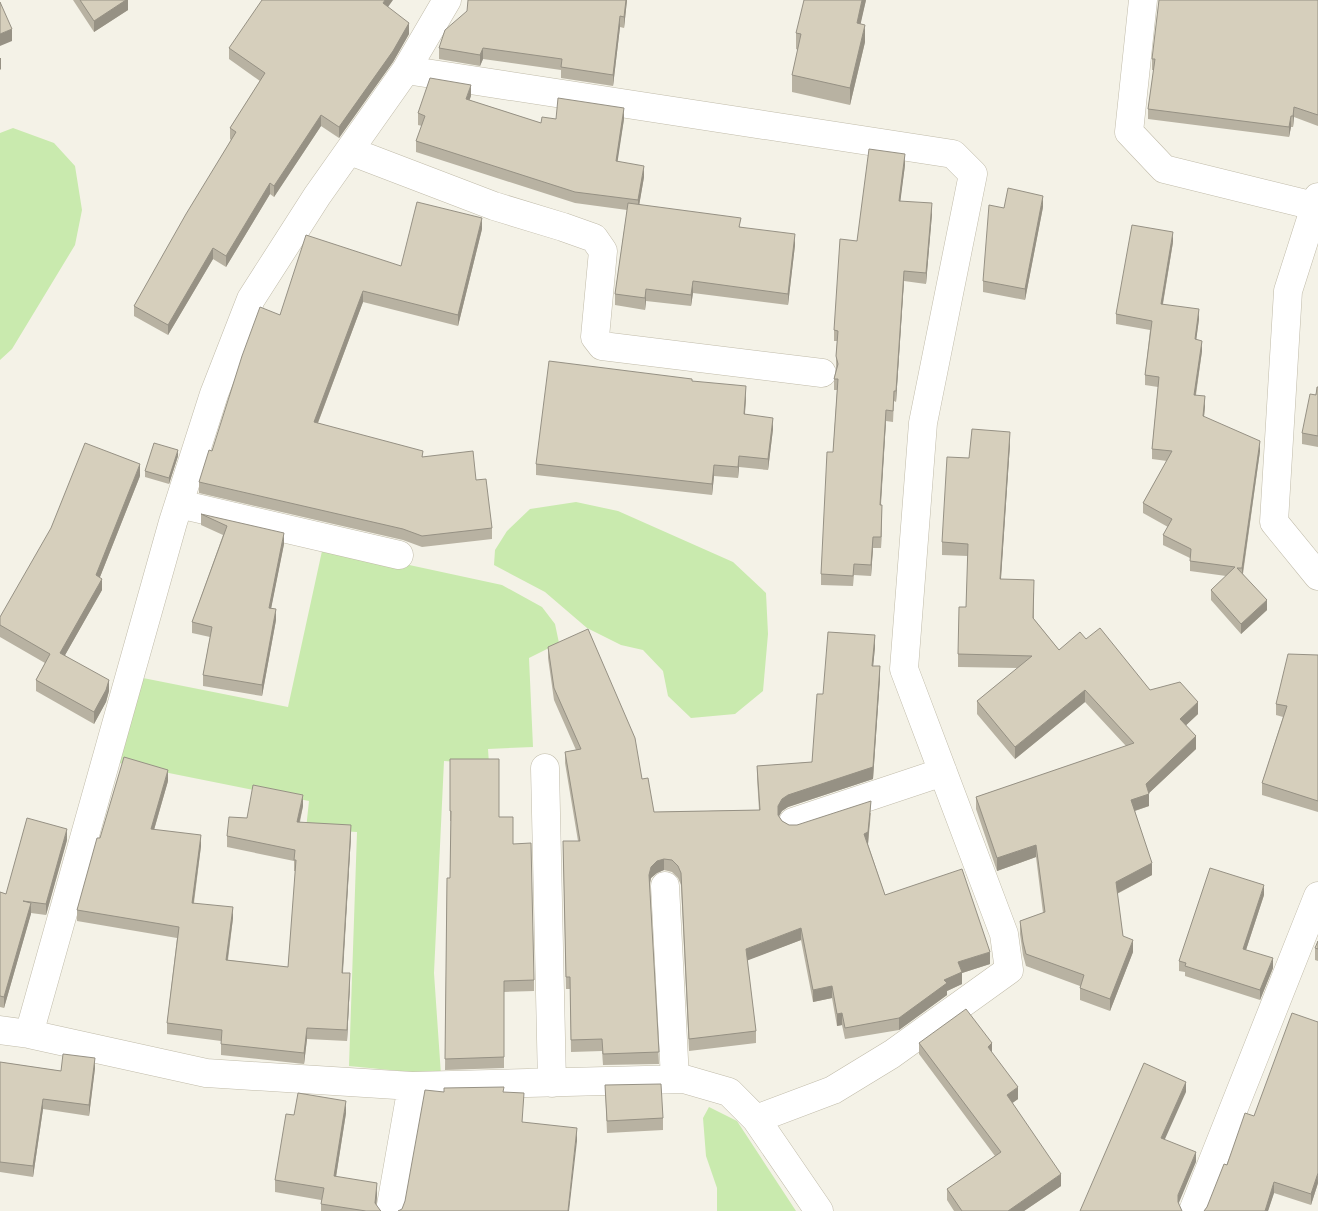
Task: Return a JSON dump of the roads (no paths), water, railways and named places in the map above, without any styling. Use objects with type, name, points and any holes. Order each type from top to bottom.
[{"type":"street","points":[[29,1034],[180,504],[214,394],[250,299],[317,196],[406,70],[447,0]]},
{"type":"street","points":[[1143,0],[1129,132],[1164,169],[1317,203],[1288,291],[1274,522],[1318,576]]},
{"type":"street","points":[[406,70],[953,154],[973,174],[923,423],[904,669],[1004,934],[1009,970],[892,1054],[834,1090],[756,1119]]},
{"type":"street","points":[[350,151],[494,206],[594,238],[603,251],[595,337],[602,346],[822,373]]},
{"type":"street","points":[[180,504],[399,555]]},
{"type":"street","points":[[545,768],[552,1083]]},
{"type":"street","points":[[793,822],[943,772]]},
{"type":"street","points":[[665,886],[675,1079]]},
{"type":"street","points":[[1193,1211],[1318,896]]},
{"type":"street","points":[[0,1030],[29,1034],[206,1073],[412,1086],[684,1079],[729,1092],[756,1119],[819,1211]]},
{"type":"street","points":[[390,1211],[412,1086]]}]
